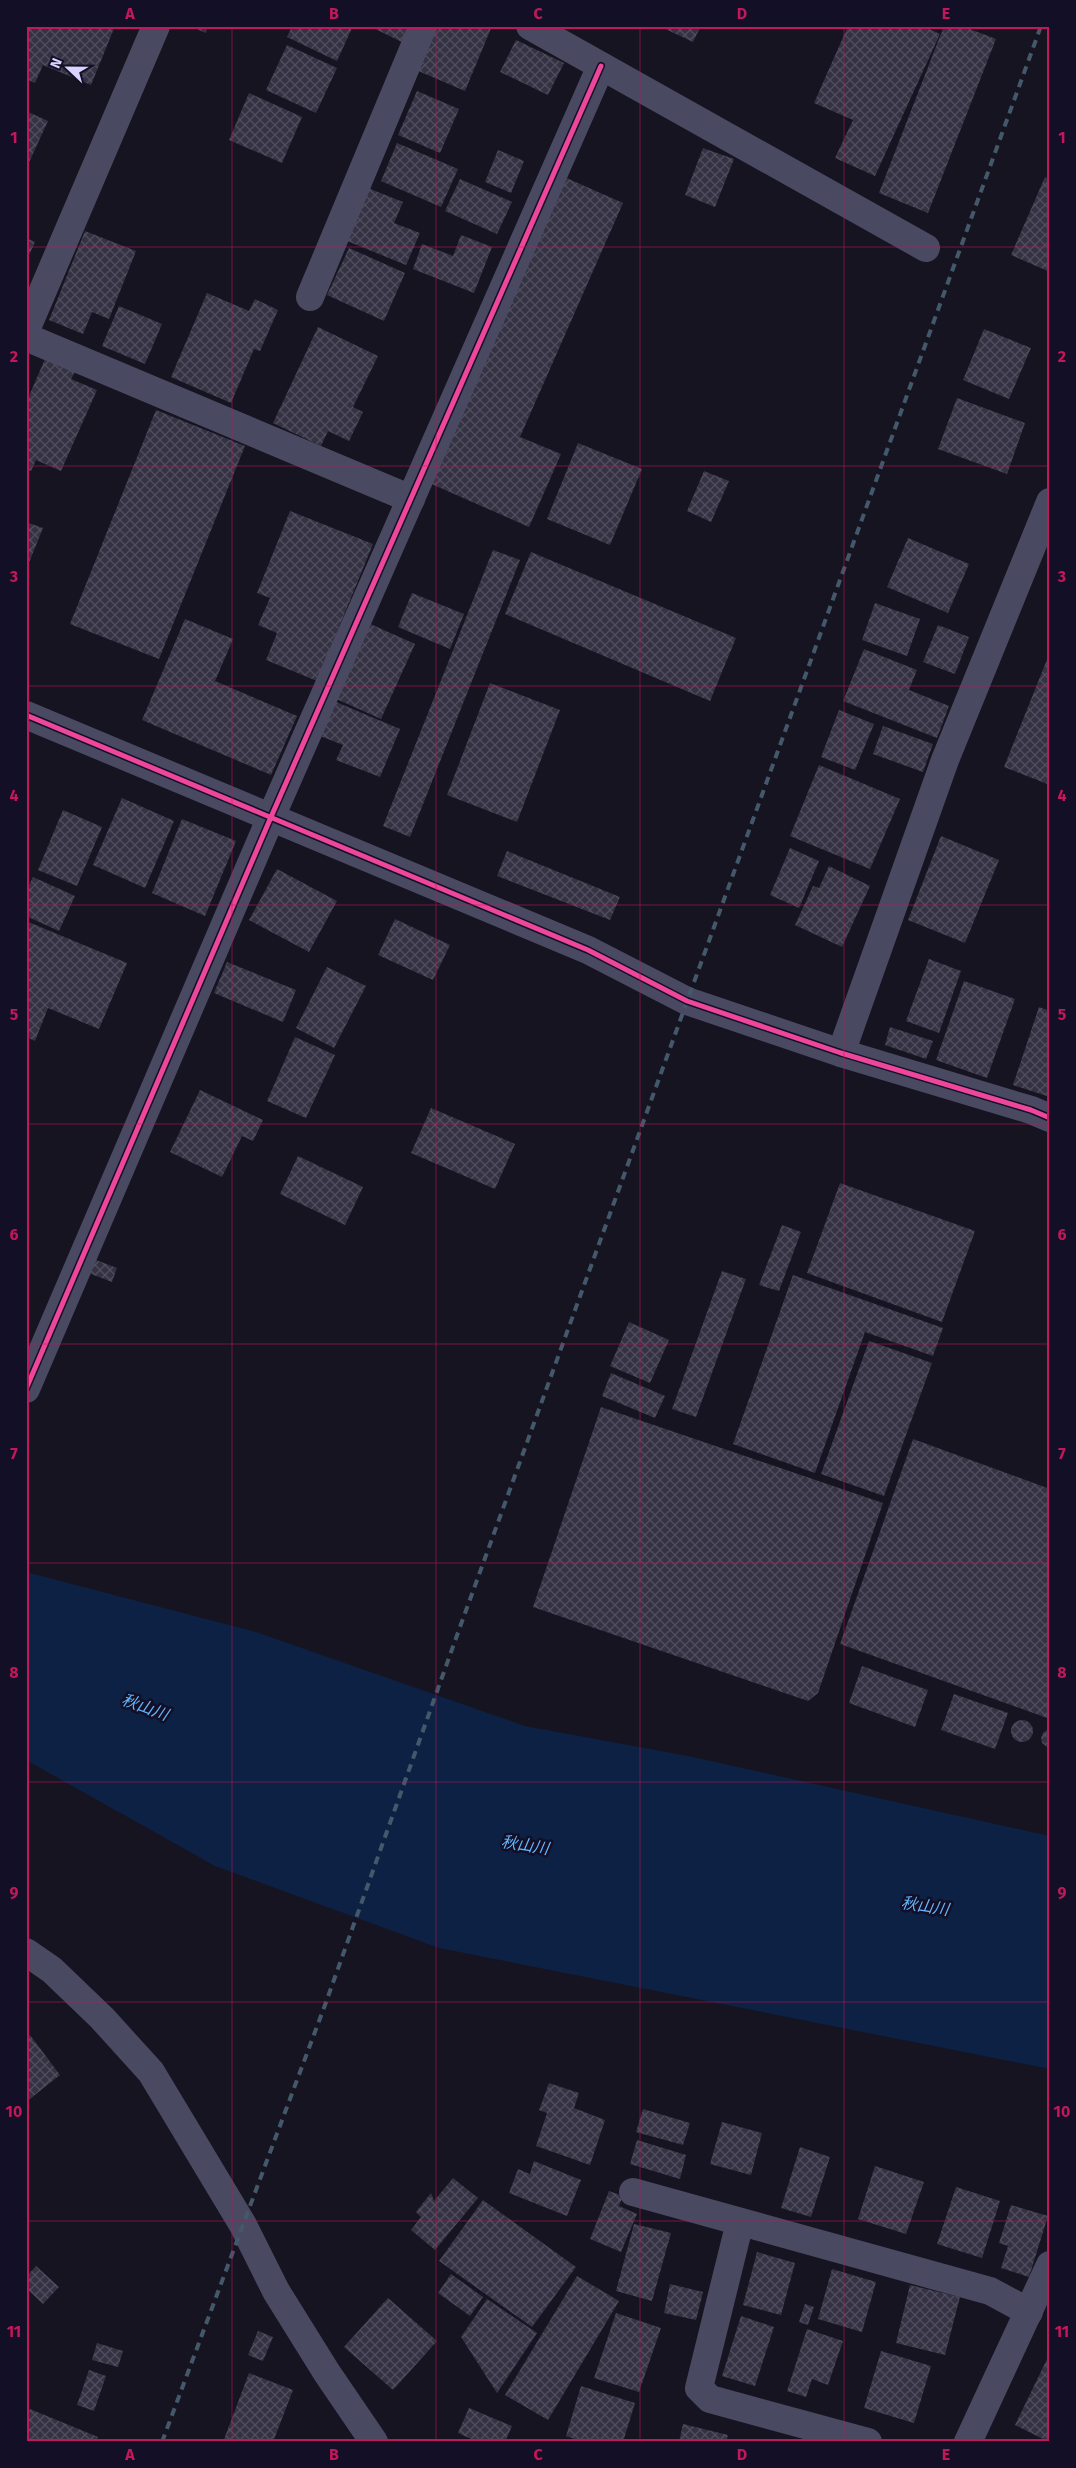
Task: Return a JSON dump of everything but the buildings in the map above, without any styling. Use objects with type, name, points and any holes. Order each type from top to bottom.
[{"type":"street","points":[[26,330],[156,26]]},
{"type":"street","points":[[310,297],[423,26]]},
{"type":"street","points":[[530,26],[926,248]]},
{"type":"street","points":[[26,1389],[271,817],[601,66]]},
{"type":"street","points":[[26,337],[411,499]]},
{"type":"street","points":[[841,1053],[946,760],[1050,502]]},
{"type":"street","points":[[26,715],[588,950],[687,1001],[841,1053],[1031,1110],[1050,1118]]},
{"type":"street","points":[[26,1952],[52,1970],[102,2018],[151,2072],[243,2225],[276,2291],[327,2373],[374,2442]]},
{"type":"street","points":[[632,2192],[990,2291],[1029,2312]]},
{"type":"street","points":[[740,2222],[699,2388],[710,2399],[868,2442]]},
{"type":"street","points":[[968,2442],[1050,2265]]},
{"type":"water","name":"秋山川","points":[[26,1572],[256,1632],[525,1726],[688,1756],[1050,1836],[1050,2069],[439,1948],[215,1866],[26,1760]]},
{"type":"railway","points":[[162,2442],[325,2005],[460,1627],[1041,26]]},
{"type":"cycle path","points":[[26,1389],[271,817],[601,66]]},
{"type":"cycle path","points":[[26,715],[588,950],[687,1001],[841,1053],[1031,1110],[1050,1118]]}]
